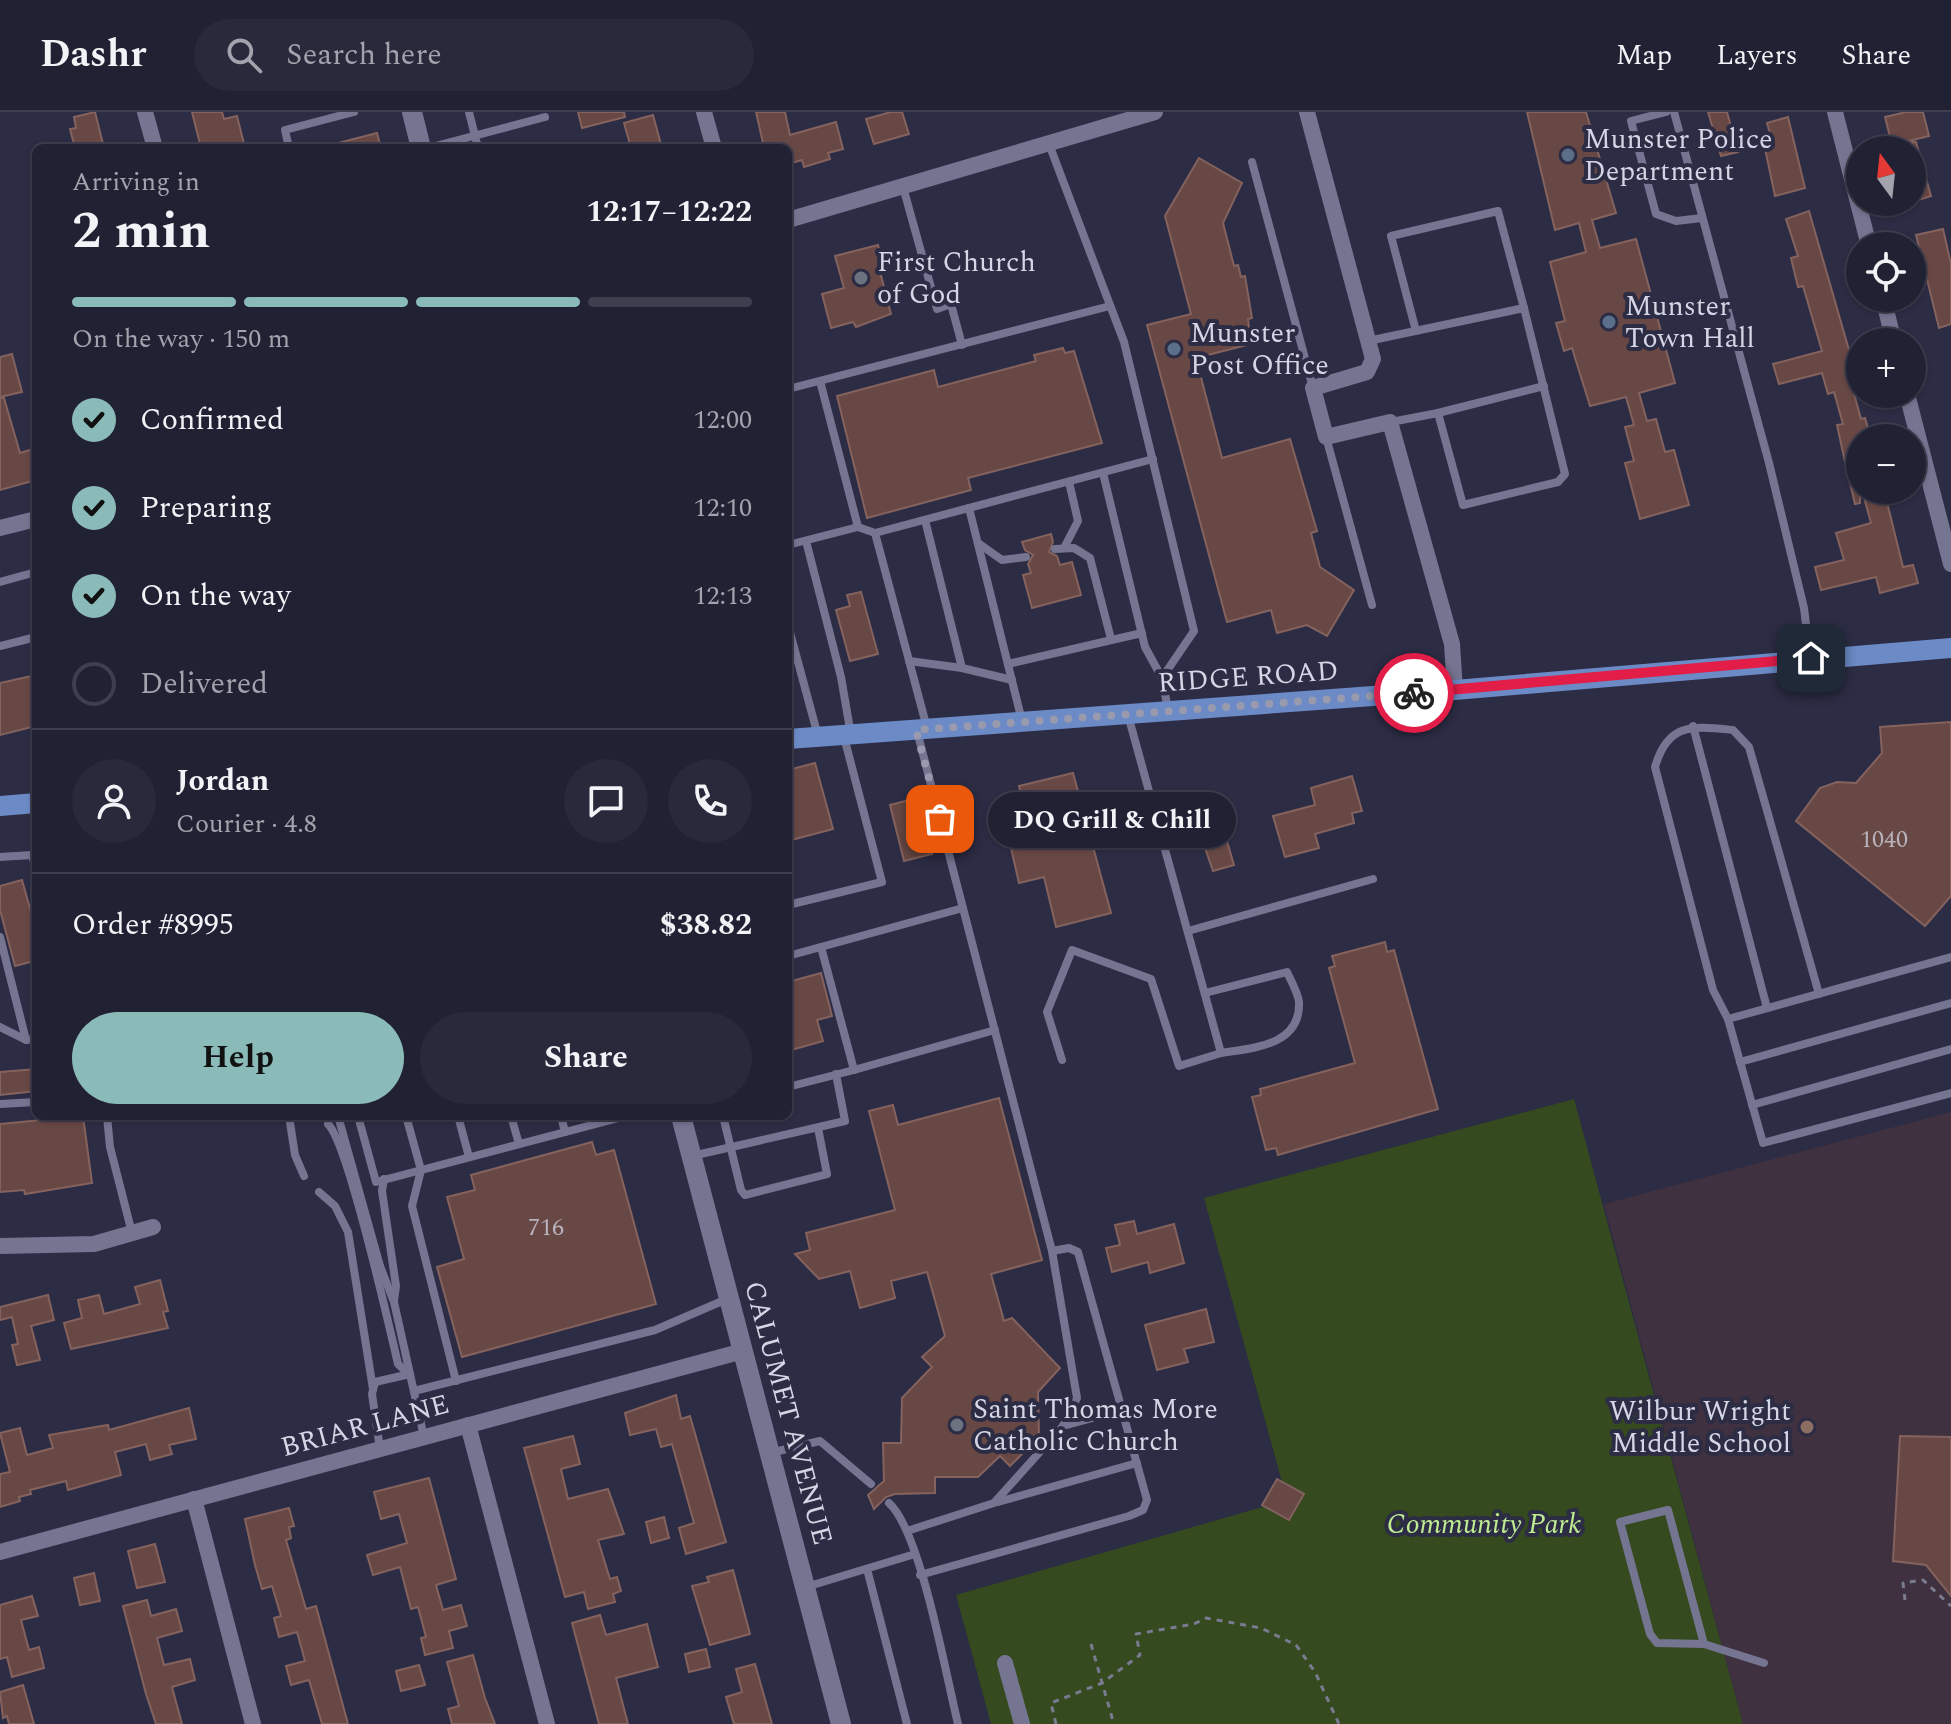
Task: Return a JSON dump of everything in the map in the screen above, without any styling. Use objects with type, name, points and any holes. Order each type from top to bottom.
[{"type":"main road","points":[[412,112],[420,144]]},
{"type":"main road","name":"RIDGE ROAD","points":[[792,739],[1455,690],[1951,648]]},
{"type":"main road","points":[[0,806],[32,803]]},
{"type":"main road","name":"CALUMET AVENUE","points":[[682,1120],[841,1724]]},
{"type":"street","points":[[145,112],[154,144]]},
{"type":"street","points":[[704,112],[713,144]]},
{"type":"street","points":[[792,219],[1155,112]]},
{"type":"street","points":[[1307,112],[1373,359],[1367,372],[1313,388],[1326,437],[1390,422],[1452,644],[1455,690]]},
{"type":"street","points":[[1835,112],[1865,232]]},
{"type":"street","points":[[1911,408],[1951,564]]},
{"type":"street","points":[[0,528],[32,520]]},
{"type":"street","points":[[0,1246],[94,1244],[153,1227]]},
{"type":"street","name":"BRIAR LANE","points":[[0,1552],[743,1351]]},
{"type":"street","points":[[468,1425],[547,1724]]},
{"type":"street","points":[[194,1499],[253,1724]]},
{"type":"street","points":[[1005,1663],[1022,1724]]},
{"type":"lane","points":[[288,144],[285,130],[354,112]]},
{"type":"lane","points":[[469,112],[477,144]]},
{"type":"lane","points":[[1666,112],[1631,121],[1656,214],[1676,221],[1702,218]]},
{"type":"lane","points":[[1674,112],[1769,463],[1804,608],[1811,658]]},
{"type":"lane","points":[[442,144],[545,117]]},
{"type":"lane","points":[[1049,144],[1124,342],[1194,631],[1162,678]]},
{"type":"lane","points":[[1252,162],[1313,388]]},
{"type":"lane","points":[[903,187],[937,309],[951,304],[962,345]]},
{"type":"lane","points":[[1416,331],[1391,236],[1498,211],[1565,474],[1558,482],[1463,505],[1438,413]]},
{"type":"lane","points":[[792,388],[1110,306]]},
{"type":"lane","points":[[1368,341],[1524,308]]},
{"type":"lane","points":[[820,381],[858,527]]},
{"type":"lane","points":[[1390,422],[1544,386]]},
{"type":"lane","points":[[1326,437],[1372,605]]},
{"type":"lane","points":[[792,544],[858,527],[875,533],[1153,459]]},
{"type":"lane","points":[[1103,473],[1142,633],[1162,678],[1168,711]]},
{"type":"lane","points":[[1065,546],[1078,521],[1069,482]]},
{"type":"lane","points":[[969,508],[1022,722]]},
{"type":"lane","points":[[925,520],[962,668]]},
{"type":"lane","points":[[875,533],[909,661],[963,908],[1052,1251],[1052,1271],[1077,1398],[1063,1426],[994,1503]]},
{"type":"lane","points":[[792,904],[882,882],[847,735],[841,677],[806,541]]},
{"type":"lane","points":[[977,542],[1002,560],[1026,557]]},
{"type":"lane","points":[[1055,549],[1065,546],[1081,551],[1090,558],[1111,639]]},
{"type":"lane","points":[[0,582],[32,573]]},
{"type":"lane","points":[[1008,664],[1142,633]]},
{"type":"lane","points":[[0,646],[32,638]]},
{"type":"lane","points":[[792,640],[818,737]]},
{"type":"lane","points":[[909,661],[962,668],[1012,680]]},
{"type":"lane","points":[[1128,714],[1221,1053]]},
{"type":"lane","points":[[1819,994],[1749,747],[1733,730],[1693,726],[1672,735],[1661,748],[1655,767],[1713,990],[1728,1019],[1763,1143],[1951,1093]]},
{"type":"lane","points":[[1693,726],[1767,1008]]},
{"type":"lane","points":[[0,857],[32,855]]},
{"type":"lane","points":[[1188,931],[1373,879]]},
{"type":"lane","points":[[792,955],[963,908]]},
{"type":"lane","points":[[0,937],[31,1039]]},
{"type":"lane","points":[[821,947],[854,1070]]},
{"type":"lane","points":[[1062,1060],[1047,1012],[1072,950],[1151,979],[1179,1066],[1221,1053],[1275,1045],[1293,1024],[1299,1002],[1287,972],[1205,993]]},
{"type":"lane","points":[[1728,1019],[1951,957]]},
{"type":"lane","points":[[1740,1062],[1951,1003]]},
{"type":"lane","points":[[0,1027],[31,1039]]},
{"type":"lane","points":[[792,1086],[995,1030]]},
{"type":"lane","points":[[1752,1105],[1951,1049]]},
{"type":"lane","points":[[691,1156],[845,1121],[836,1074]]},
{"type":"lane","points":[[0,1104],[32,1102]]},
{"type":"lane","points":[[107,1120],[110,1147],[133,1234]]},
{"type":"lane","points":[[290,1120],[295,1155],[304,1176]]},
{"type":"lane","points":[[339,1120],[380,1266],[394,1302],[424,1437]]},
{"type":"lane","points":[[359,1120],[376,1182],[604,1120]]},
{"type":"lane","points":[[407,1120],[421,1170],[412,1206],[456,1381]]},
{"type":"lane","points":[[459,1120],[469,1157]]},
{"type":"lane","points":[[512,1120],[519,1144]]},
{"type":"lane","points":[[562,1120],[565,1132]]},
{"type":"lane","points":[[724,1120],[741,1190],[745,1195],[827,1174],[818,1128]]},
{"type":"lane","points":[[328,1124],[336,1131],[398,1364],[410,1374]]},
{"type":"lane","points":[[384,1179],[382,1191],[396,1286],[394,1302]]},
{"type":"lane","points":[[319,1192],[335,1206],[348,1232],[374,1386],[380,1449]]},
{"type":"lane","points":[[335,1206],[355,1199]]},
{"type":"lane","points":[[920,1575],[1143,1510],[1147,1500],[1078,1252],[1069,1248],[1052,1251]]},
{"type":"lane","points":[[414,1391],[655,1330],[729,1298]]},
{"type":"lane","points":[[374,1386],[410,1374]]},
{"type":"lane","points":[[1063,1426],[1122,1410]]},
{"type":"lane","points":[[770,1453],[820,1441],[871,1484]]},
{"type":"lane","points":[[907,1531],[1137,1463]]},
{"type":"lane","points":[[889,1503],[901,1514],[915,1554],[958,1724]]},
{"type":"lane","points":[[1704,1644],[1668,1510],[1620,1522],[1650,1634],[1657,1643],[1704,1644],[1764,1663]]},
{"type":"lane","points":[[805,1587],[915,1554]]},
{"type":"lane","points":[[867,1569],[907,1724]]},
{"type":"path","points":[[1905,1600],[1903,1583],[1923,1580],[1951,1606]]},
{"type":"path","points":[[1056,1724],[1051,1703],[1102,1683],[1140,1655],[1136,1634],[1194,1624],[1206,1618],[1261,1628],[1296,1645],[1315,1672],[1339,1724]]},
{"type":"path","points":[[1091,1644],[1113,1721]]},
{"type":"shaded area","name":"Wilbur Wright Middle School","points":[[1951,1112],[1951,1724],[1743,1724],[1604,1204]]},
{"type":"green space","name":"Community Park","points":[[1574,1099],[1743,1724],[991,1724],[956,1595],[1287,1500],[1204,1198]]},
{"type":"building","points":[[95,112],[103,144],[74,144],[70,129],[76,128],[74,117]]},
{"type":"building","points":[[192,112],[222,112],[224,119],[237,116],[244,144],[200,144]]},
{"type":"building","points":[[578,112],[624,112],[625,117],[582,128]]},
{"type":"building","points":[[756,112],[785,112],[790,135],[836,122],[843,149],[828,153],[830,159],[804,167],[802,160],[792,163],[792,144],[758,144],[763,143]]},
{"type":"building","points":[[902,112],[909,134],[874,144],[866,119]]},
{"type":"building","points":[[1527,112],[1586,112],[1616,213],[1592,220],[1600,248],[1636,239],[1675,383],[1639,393],[1647,421],[1656,419],[1665,452],[1674,450],[1689,505],[1640,519],[1625,463],[1634,461],[1625,427],[1634,425],[1626,397],[1590,406],[1572,348],[1564,351],[1556,323],[1565,321],[1550,262],[1586,252],[1579,223],[1555,230]]},
{"type":"building","points":[[1708,112],[1727,112],[1738,152],[1721,156]]},
{"type":"building","points":[[1923,112],[1929,136],[1890,136],[1885,117]]},
{"type":"building","points":[[653,115],[661,144],[630,144],[624,123]]},
{"type":"building","points":[[1788,117],[1805,188],[1775,196],[1763,139],[1771,137],[1767,123]]},
{"type":"building","points":[[377,133],[380,144],[338,144]]},
{"type":"building","points":[[1199,158],[1242,183],[1223,223],[1234,266],[1238,265],[1241,277],[1245,276],[1252,318],[1248,319],[1251,344],[1196,358],[1222,458],[1290,439],[1317,531],[1311,533],[1320,567],[1354,590],[1327,636],[1307,625],[1277,633],[1271,610],[1227,622],[1147,325],[1191,314],[1165,216]]},
{"type":"building","points":[[1926,178],[1931,196],[1926,198]]},
{"type":"building","points":[[1809,211],[1846,340],[1846,408],[1858,408],[1861,419],[1865,418],[1867,424],[1846,424],[1846,464],[1837,425],[1843,424],[1834,392],[1828,394],[1822,373],[1779,384],[1773,364],[1822,351],[1803,286],[1798,287],[1791,258],[1798,256],[1786,219]]},
{"type":"building","points":[[1943,229],[1951,264],[1951,324],[1939,328],[1926,275],[1926,233]]},
{"type":"building","name":"First Church of God","points":[[878,245],[883,266],[879,268],[891,314],[856,327],[853,322],[831,328],[822,294],[844,288],[835,256]]},
{"type":"building","points":[[1063,348],[1065,353],[1074,351],[1102,443],[968,478],[971,490],[867,518],[837,396],[934,370],[938,387],[1036,361],[1034,355]]},
{"type":"building","points":[[12,354],[22,392],[0,397],[0,357]]},
{"type":"building","points":[[0,398],[4,398],[20,453],[32,449],[32,481],[0,490]]},
{"type":"building","points":[[1866,504],[1887,504],[1903,567],[1913,565],[1918,583],[1880,593],[1876,577],[1821,590],[1815,567],[1844,560],[1836,533],[1871,523]]},
{"type":"building","points":[[1051,534],[1053,542],[1049,552],[1057,556],[1060,565],[1072,562],[1081,595],[1032,608],[1023,575],[1031,573],[1028,564],[1033,555],[1025,550],[1022,542]]},
{"type":"building","points":[[861,592],[878,654],[850,661],[836,610],[850,606],[847,595]]},
{"type":"building","points":[[32,676],[32,727],[0,735],[0,683]]},
{"type":"building","points":[[1951,722],[1951,896],[1925,926],[1796,821],[1820,788],[1837,782],[1856,783],[1882,753],[1880,727]]},
{"type":"building","points":[[815,763],[833,829],[792,840],[792,769]]},
{"type":"building","points":[[1073,773],[1111,913],[1056,927],[1044,877],[1019,883],[1008,835],[1030,830],[1019,786]]},
{"type":"building","points":[[1352,776],[1362,811],[1352,813],[1354,823],[1315,834],[1319,848],[1285,857],[1273,816],[1315,805],[1311,788]]},
{"type":"building","points":[[917,798],[932,854],[904,861],[890,805]]},
{"type":"building","points":[[1226,838],[1234,865],[1213,871],[1204,845]]},
{"type":"building","points":[[22,880],[32,916],[32,962],[15,966],[0,910],[0,886]]},
{"type":"building","points":[[1385,942],[1387,952],[1394,950],[1438,1109],[1278,1155],[1276,1148],[1266,1150],[1252,1097],[1261,1095],[1260,1089],[1355,1063],[1329,968],[1335,966],[1332,956]]},
{"type":"building","points":[[821,973],[832,1016],[817,1020],[823,1041],[792,1050],[792,981]]},
{"type":"building","points":[[32,1069],[32,1091],[0,1095],[0,1072]]},
{"type":"building","points":[[999,1098],[1042,1260],[991,1274],[1004,1321],[1012,1318],[1060,1368],[1038,1392],[1039,1437],[1010,1466],[1000,1456],[978,1477],[935,1477],[935,1493],[895,1494],[886,1497],[874,1509],[868,1495],[884,1481],[883,1443],[901,1443],[902,1398],[932,1367],[922,1357],[945,1336],[927,1272],[891,1281],[895,1298],[860,1308],[850,1271],[819,1279],[795,1254],[810,1250],[806,1233],[895,1210],[869,1111],[893,1105],[898,1125]]},
{"type":"building","points":[[84,1120],[92,1183],[25,1194],[24,1190],[0,1192],[0,1124]]},
{"type":"building","points":[[592,1142],[596,1155],[614,1150],[656,1304],[462,1357],[437,1267],[464,1259],[447,1197],[475,1190],[471,1175]]},
{"type":"building","points":[[1134,1221],[1137,1234],[1174,1224],[1184,1263],[1150,1273],[1148,1262],[1112,1272],[1106,1248],[1120,1245],[1115,1225]]},
{"type":"building","points":[[160,1280],[168,1311],[163,1312],[168,1328],[71,1349],[64,1323],[82,1318],[78,1300],[99,1295],[104,1314],[140,1304],[135,1287]]},
{"type":"building","points":[[48,1295],[54,1320],[31,1326],[40,1360],[17,1365],[12,1345],[18,1344],[12,1317],[0,1320],[0,1307]]},
{"type":"building","points":[[1206,1309],[1214,1342],[1184,1349],[1188,1362],[1157,1370],[1145,1325]]},
{"type":"building","points":[[676,1395],[681,1419],[690,1416],[726,1542],[686,1554],[679,1528],[694,1523],[672,1444],[661,1447],[656,1429],[630,1435],[625,1413]]},
{"type":"building","points":[[189,1408],[196,1439],[169,1445],[172,1454],[150,1460],[146,1444],[115,1452],[121,1475],[68,1490],[66,1481],[30,1490],[31,1494],[19,1497],[20,1501],[0,1507],[0,1474],[10,1472],[0,1433],[20,1428],[27,1455],[53,1448],[49,1435],[108,1425],[109,1430]]},
{"type":"building","points":[[573,1436],[580,1464],[561,1469],[568,1499],[608,1489],[624,1534],[598,1540],[610,1579],[617,1577],[621,1591],[613,1594],[615,1602],[588,1609],[584,1592],[565,1597],[524,1448]]},
{"type":"building","points":[[1900,1436],[1951,1437],[1951,1596],[1926,1565],[1893,1561]]},
{"type":"building","points":[[429,1478],[456,1579],[436,1585],[443,1610],[461,1605],[467,1626],[449,1631],[453,1648],[425,1655],[421,1638],[426,1637],[418,1607],[411,1609],[400,1567],[373,1575],[367,1555],[407,1543],[399,1514],[381,1519],[374,1492]]},
{"type":"building","points":[[1277,1479],[1304,1494],[1289,1520],[1262,1505]]},
{"type":"building","points":[[289,1508],[294,1526],[289,1527],[291,1538],[286,1540],[306,1609],[316,1606],[348,1724],[322,1724],[309,1680],[291,1685],[286,1666],[305,1661],[297,1632],[279,1637],[274,1618],[281,1616],[272,1586],[262,1589],[255,1565],[245,1519]]},
{"type":"building","points":[[664,1517],[669,1538],[651,1543],[646,1522]]},
{"type":"building","points":[[155,1544],[165,1582],[137,1588],[128,1551]]},
{"type":"building","points":[[733,1570],[750,1634],[710,1645],[692,1586],[709,1582],[707,1577]]},
{"type":"building","points":[[94,1573],[100,1601],[80,1605],[74,1578]]},
{"type":"building","points":[[32,1596],[38,1616],[21,1620],[29,1650],[39,1647],[44,1668],[12,1677],[7,1657],[0,1659],[0,1605]]},
{"type":"building","points":[[147,1600],[151,1616],[176,1609],[182,1631],[157,1638],[164,1665],[190,1659],[195,1680],[172,1687],[182,1724],[156,1724],[146,1694],[123,1606]]},
{"type":"building","points":[[600,1615],[606,1635],[647,1624],[658,1667],[616,1678],[628,1724],[599,1724],[572,1623]]},
{"type":"building","points":[[706,1649],[710,1667],[689,1672],[685,1654]]},
{"type":"building","points":[[473,1655],[495,1724],[452,1724],[448,1709],[459,1706],[447,1662]]},
{"type":"building","points":[[755,1664],[772,1724],[734,1724],[726,1697],[742,1692],[736,1669]]},
{"type":"building","points":[[419,1665],[425,1685],[401,1691],[396,1671]]},
{"type":"building","points":[[23,1685],[34,1724],[9,1724],[7,1716],[3,1718],[0,1692]]},
{"type":"way so far","points":[[940,819],[916,730],[1414,693]]},
{"type":"place","name":"Munster Police Department","points":[[1568,155]]},
{"type":"place","name":"First Church of God","points":[[861,278]]},
{"type":"place","name":"Munster Town Hall","points":[[1609,322]]},
{"type":"place","name":"Munster Post Office","points":[[1174,349]]},
{"type":"place","name":"DQ Grill & Chill","points":[[940,819]]},
{"type":"place","name":"Saint Thomas More Catholic Church","points":[[957,1425]]},
{"type":"place","name":"Wilbur Wright Middle School","points":[[1807,1427]]},
{"type":"route","points":[[1414,693],[1811,658]]}]
